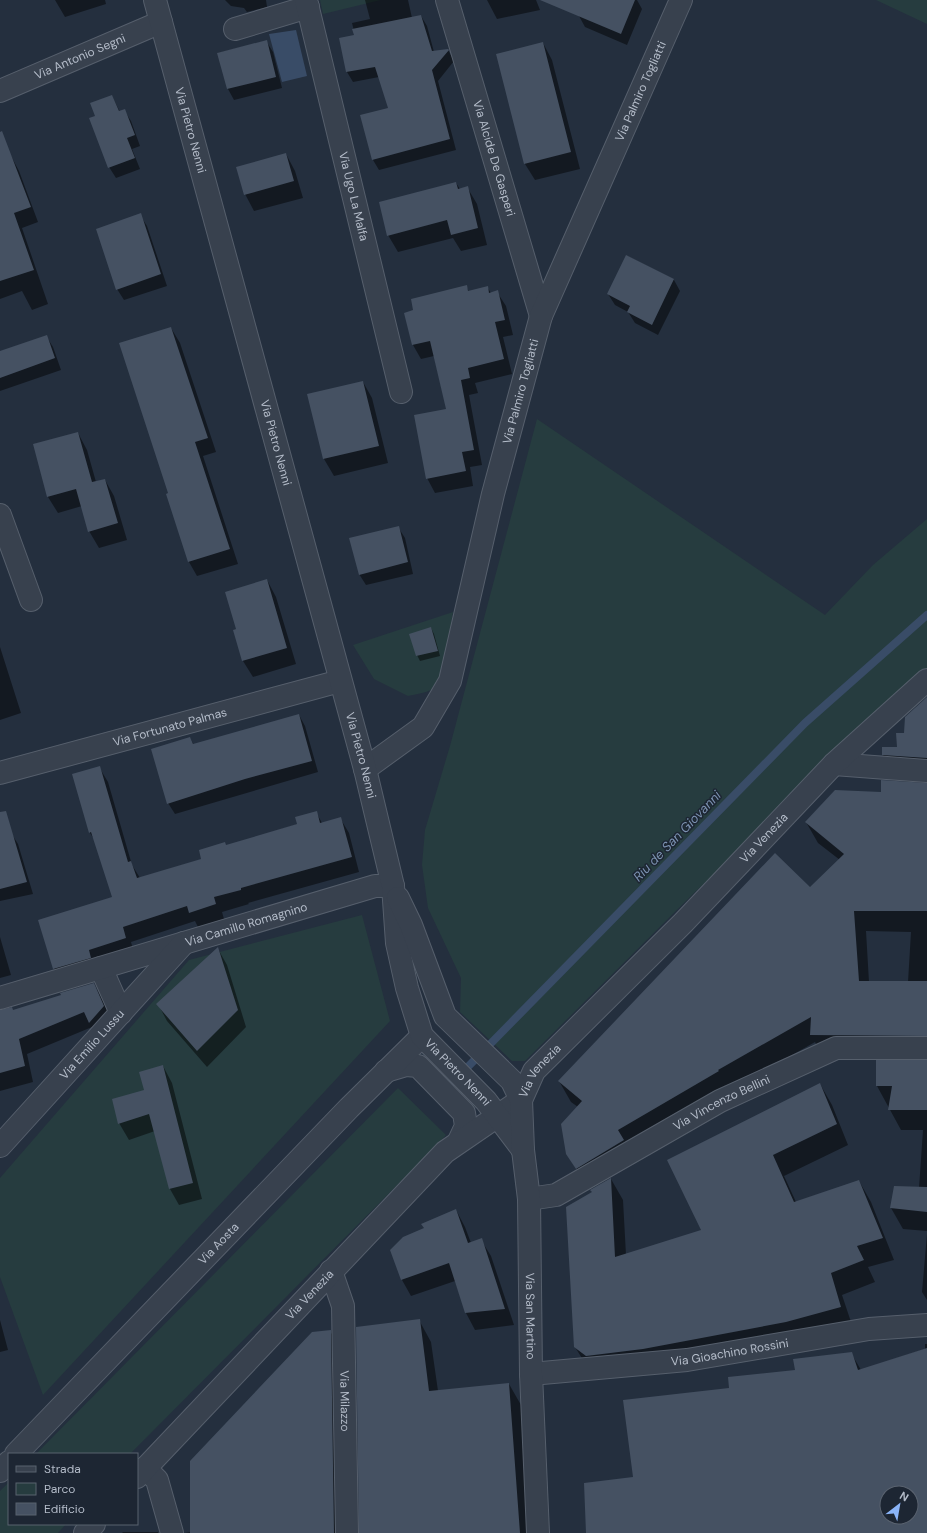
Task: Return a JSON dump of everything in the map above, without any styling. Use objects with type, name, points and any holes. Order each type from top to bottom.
[{"type":"street","name":"Via Pietro Nenni","points":[[155,0],[365,769],[393,886],[397,943],[406,988],[424,1038],[492,1109],[523,1150]]},
{"type":"street","name":"Via Alcide De Gasperi","points":[[447,0],[541,316]]},
{"type":"street","name":"Via Palmiro Togliatti","points":[[365,769],[423,727],[450,681],[493,494],[541,316],[681,0]]},
{"type":"street","points":[[235,29],[307,3]]},
{"type":"street","name":"Via Ugo La Malfa","points":[[307,3],[402,392]]},
{"type":"street","name":"Via Antonio Segni","points":[[0,91],[161,22]]},
{"type":"street","points":[[0,515],[30,600]]},
{"type":"street","name":"Via Venezia","points":[[141,1472],[445,1152],[459,1141],[492,1109],[516,1091],[534,1071],[683,922],[834,764],[927,680]]},
{"type":"street","name":"Via Fortunato Palmas","points":[[0,773],[340,681]]},
{"type":"street","points":[[834,764],[927,771]]},
{"type":"street","name":"Via Camillo Romagnino","points":[[0,998],[375,886],[393,886]]},
{"type":"street","name":"Via Pietro Nenni","points":[[393,886],[411,925],[446,1016],[516,1091]]},
{"type":"street","name":"Via Emilio Lussu","points":[[0,1146],[185,942]]},
{"type":"street","points":[[101,968],[121,1013]]},
{"type":"street","name":"Via Aosta","points":[[17,1453],[349,1108],[386,1071],[424,1038]]},
{"type":"street","name":"Via Vincenzo Bellini","points":[[528,1200],[556,1195],[720,1101],[836,1048],[927,1048]]},
{"type":"street","points":[[386,1071],[406,1065],[418,1066],[464,1113],[466,1126],[459,1141]]},
{"type":"street","name":"Via San Martino","points":[[516,1091],[528,1200],[531,1374],[538,1533]]},
{"type":"street","name":"Via Milazzo","points":[[331,1271],[343,1306],[347,1533]]},
{"type":"street","name":"Via Gioachino Rossini","points":[[531,1374],[687,1360],[869,1329],[927,1325]]},
{"type":"street","points":[[0,1471],[8,1463]]},
{"type":"street","points":[[141,1472],[157,1480],[172,1533]]},
{"type":"street","points":[[85,1533],[93,1525]]},
{"type":"green space","points":[[320,0],[381,0],[323,14]]},
{"type":"green space","points":[[876,0],[927,0],[927,24]]},
{"type":"green space","points":[[537,419],[825,615],[873,565],[927,519],[927,674],[695,892],[525,1061],[512,1061],[460,1012],[461,978],[428,908],[422,865],[425,830],[450,746]]},
{"type":"green space","points":[[453,612],[441,676],[433,689],[427,692],[408,696],[374,679],[353,645]]},
{"type":"green space","points":[[362,915],[390,1021],[43,1395],[0,1277],[0,1178],[189,960]]},
{"type":"green space","points":[[398,1088],[446,1135],[131,1453],[37,1453]]},
{"type":"green space","points":[[8,1483],[8,1525],[65,1525],[58,1533],[0,1533],[0,1491]]},
{"type":"water","points":[[296,30],[307,76],[282,82],[269,34]]},
{"type":"building","points":[[540,0],[635,0],[621,34]]},
{"type":"building","points":[[421,15],[432,51],[449,50],[432,70],[450,139],[372,160],[360,115],[388,108],[375,67],[346,72],[339,38],[354,35],[352,29]]},
{"type":"building","points":[[267,40],[276,77],[227,89],[217,53]]},
{"type":"building","points":[[543,42],[571,152],[524,164],[496,54]]},
{"type":"building","points":[[112,95],[119,111],[125,109],[135,135],[127,138],[135,158],[108,168],[89,118],[95,116],[90,103]]},
{"type":"building","points":[[2,131],[31,207],[14,213],[34,270],[0,281],[0,132]]},
{"type":"building","points":[[286,153],[294,181],[244,195],[236,167]]},
{"type":"building","points":[[456,182],[458,189],[468,186],[478,228],[451,235],[447,220],[387,236],[379,202]]},
{"type":"building","points":[[141,213],[161,274],[116,290],[96,229]]},
{"type":"building","points":[[626,255],[674,279],[652,325],[627,312],[630,306],[607,294]]},
{"type":"building","points":[[467,285],[468,291],[488,286],[489,293],[498,290],[505,320],[495,322],[504,359],[468,368],[470,378],[461,380],[474,450],[462,452],[466,471],[426,479],[414,415],[446,409],[430,341],[412,345],[404,313],[413,310],[411,299]]},
{"type":"building","points":[[171,327],[208,438],[195,442],[230,549],[188,562],[166,494],[168,493],[119,343]]},
{"type":"building","points":[[47,335],[55,358],[0,378],[0,351]]},
{"type":"building","points":[[363,381],[379,446],[323,459],[307,394]]},
{"type":"building","points":[[78,432],[92,482],[105,479],[118,523],[88,532],[76,489],[47,497],[33,444]]},
{"type":"building","points":[[399,526],[408,562],[359,575],[349,538]]},
{"type":"building","points":[[267,579],[287,648],[242,661],[233,630],[236,629],[225,592]]},
{"type":"building","points":[[431,627],[438,651],[416,656],[409,634]]},
{"type":"building","points":[[927,697],[927,758],[882,755],[882,747],[897,747],[896,733],[904,733],[905,717]]},
{"type":"building","points":[[299,714],[312,761],[245,779],[167,804],[151,749],[190,737],[193,744]]},
{"type":"building","points":[[100,766],[128,862],[131,861],[137,878],[201,859],[199,850],[225,842],[226,845],[297,824],[295,817],[317,811],[320,823],[341,817],[352,857],[214,897],[216,904],[189,913],[187,906],[123,927],[126,938],[89,950],[91,958],[53,969],[38,920],[112,897],[91,832],[89,833],[72,774]]},
{"type":"building","points":[[881,780],[927,783],[927,911],[854,911],[859,981],[927,981],[927,1036],[810,1035],[811,1017],[718,1070],[719,1071],[618,1130],[624,1140],[576,1169],[566,1154],[561,1124],[582,1101],[558,1081],[775,853],[810,887],[844,854],[805,822],[835,790],[881,792]]},
{"type":"building","points":[[6,811],[27,882],[0,889],[0,812]]},
{"type":"building","points":[[218,947],[238,1010],[197,1051],[156,1004]]},
{"type":"building","points":[[94,983],[104,1006],[89,1023],[84,1012],[19,1039],[25,1066],[0,1073],[0,1010],[12,1007],[13,1010],[61,995],[60,993]]},
{"type":"building","points":[[876,1060],[927,1060],[927,1110],[888,1110],[892,1086],[876,1086]]},
{"type":"building","points":[[163,1065],[193,1183],[169,1189],[149,1114],[118,1124],[112,1099],[144,1090],[139,1072]]},
{"type":"building","points":[[820,1083],[837,1124],[773,1155],[794,1202],[859,1180],[883,1238],[857,1246],[864,1260],[831,1273],[841,1307],[786,1322],[643,1349],[586,1356],[574,1347],[566,1207],[592,1192],[590,1190],[611,1178],[615,1257],[701,1230],[667,1160]]},
{"type":"building","points":[[894,1186],[927,1187],[927,1212],[890,1208]]},
{"type":"building","points":[[456,1209],[468,1243],[482,1238],[505,1309],[465,1313],[449,1263],[401,1280],[390,1250],[403,1237],[424,1228],[421,1224]]},
{"type":"building","points":[[420,1319],[429,1391],[509,1383],[520,1533],[359,1533],[356,1327]]},
{"type":"building","points":[[331,1330],[334,1533],[190,1533],[190,1461],[312,1332]]},
{"type":"building","points":[[927,1348],[927,1533],[586,1533],[584,1483],[633,1477],[623,1400],[729,1388],[728,1377],[795,1370],[793,1359],[852,1352],[858,1370]]},
{"type":"waterway","name":"Riu de San Giovanni","points":[[452,1083],[805,723],[927,615]]}]
